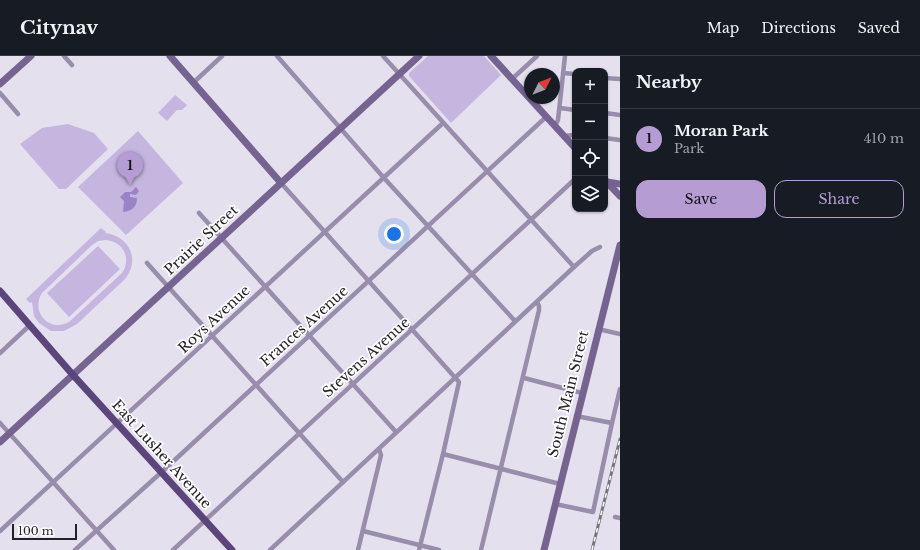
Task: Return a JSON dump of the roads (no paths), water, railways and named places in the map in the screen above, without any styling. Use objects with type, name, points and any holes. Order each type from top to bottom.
[{"type":"main road","points":[[0,84],[31,56]]},
{"type":"main road","points":[[170,56],[281,184]]},
{"type":"main road","name":"Prairie Street","points":[[0,442],[419,56]]},
{"type":"main road","points":[[491,56],[572,145]]},
{"type":"main road","points":[[608,181],[620,184]]},
{"type":"main road","points":[[608,183],[620,196]]},
{"type":"main road","name":"South Main Street","points":[[544,550],[576,416],[620,245]]},
{"type":"main road","name":"East Lusher Avenue","points":[[0,291],[73,375],[232,550]]},
{"type":"street","points":[[64,56],[72,65]]},
{"type":"street","points":[[193,83],[222,56]]},
{"type":"street","points":[[277,56],[340,129],[515,322]]},
{"type":"street","points":[[383,56],[574,267]]},
{"type":"street","points":[[512,79],[537,56]]},
{"type":"street","points":[[555,126],[558,120],[560,108],[565,56]]},
{"type":"street","points":[[563,73],[572,74]]},
{"type":"street","points":[[608,78],[620,79]]},
{"type":"street","points":[[0,93],[18,114]]},
{"type":"street","points":[[560,108],[572,110]]},
{"type":"street","points":[[608,113],[620,115]]},
{"type":"street","name":"Frances Avenue","points":[[75,550],[546,117]]},
{"type":"street","name":"Roys Avenue","points":[[0,531],[443,123]]},
{"type":"street","points":[[564,136],[572,135]]},
{"type":"street","points":[[608,138],[620,140]]},
{"type":"street","name":"Stevens Avenue","points":[[173,550],[572,182]]},
{"type":"street","points":[[281,184],[368,282],[456,377],[459,384],[420,548]]},
{"type":"street","points":[[199,213],[396,432]]},
{"type":"street","points":[[270,550],[574,267],[592,251],[600,248]]},
{"type":"street","points":[[146,262],[300,432],[343,482]]},
{"type":"street","points":[[481,550],[524,378],[540,306],[536,302]]},
{"type":"street","points":[[0,353],[30,325]]},
{"type":"street","points":[[598,329],[620,334]]},
{"type":"street","points":[[524,378],[582,392]]},
{"type":"street","points":[[555,504],[593,512],[620,389]]},
{"type":"street","points":[[576,416],[612,423]]},
{"type":"street","points":[[0,423],[114,550]]},
{"type":"street","points":[[358,550],[382,455],[379,449]]},
{"type":"street","points":[[443,454],[560,484]]},
{"type":"street","points":[[363,531],[420,548],[439,550]]},
{"type":"railway","points":[[592,550],[620,439]]},
{"type":"place","name":"Moran Park","points":[[130,185]]}]
